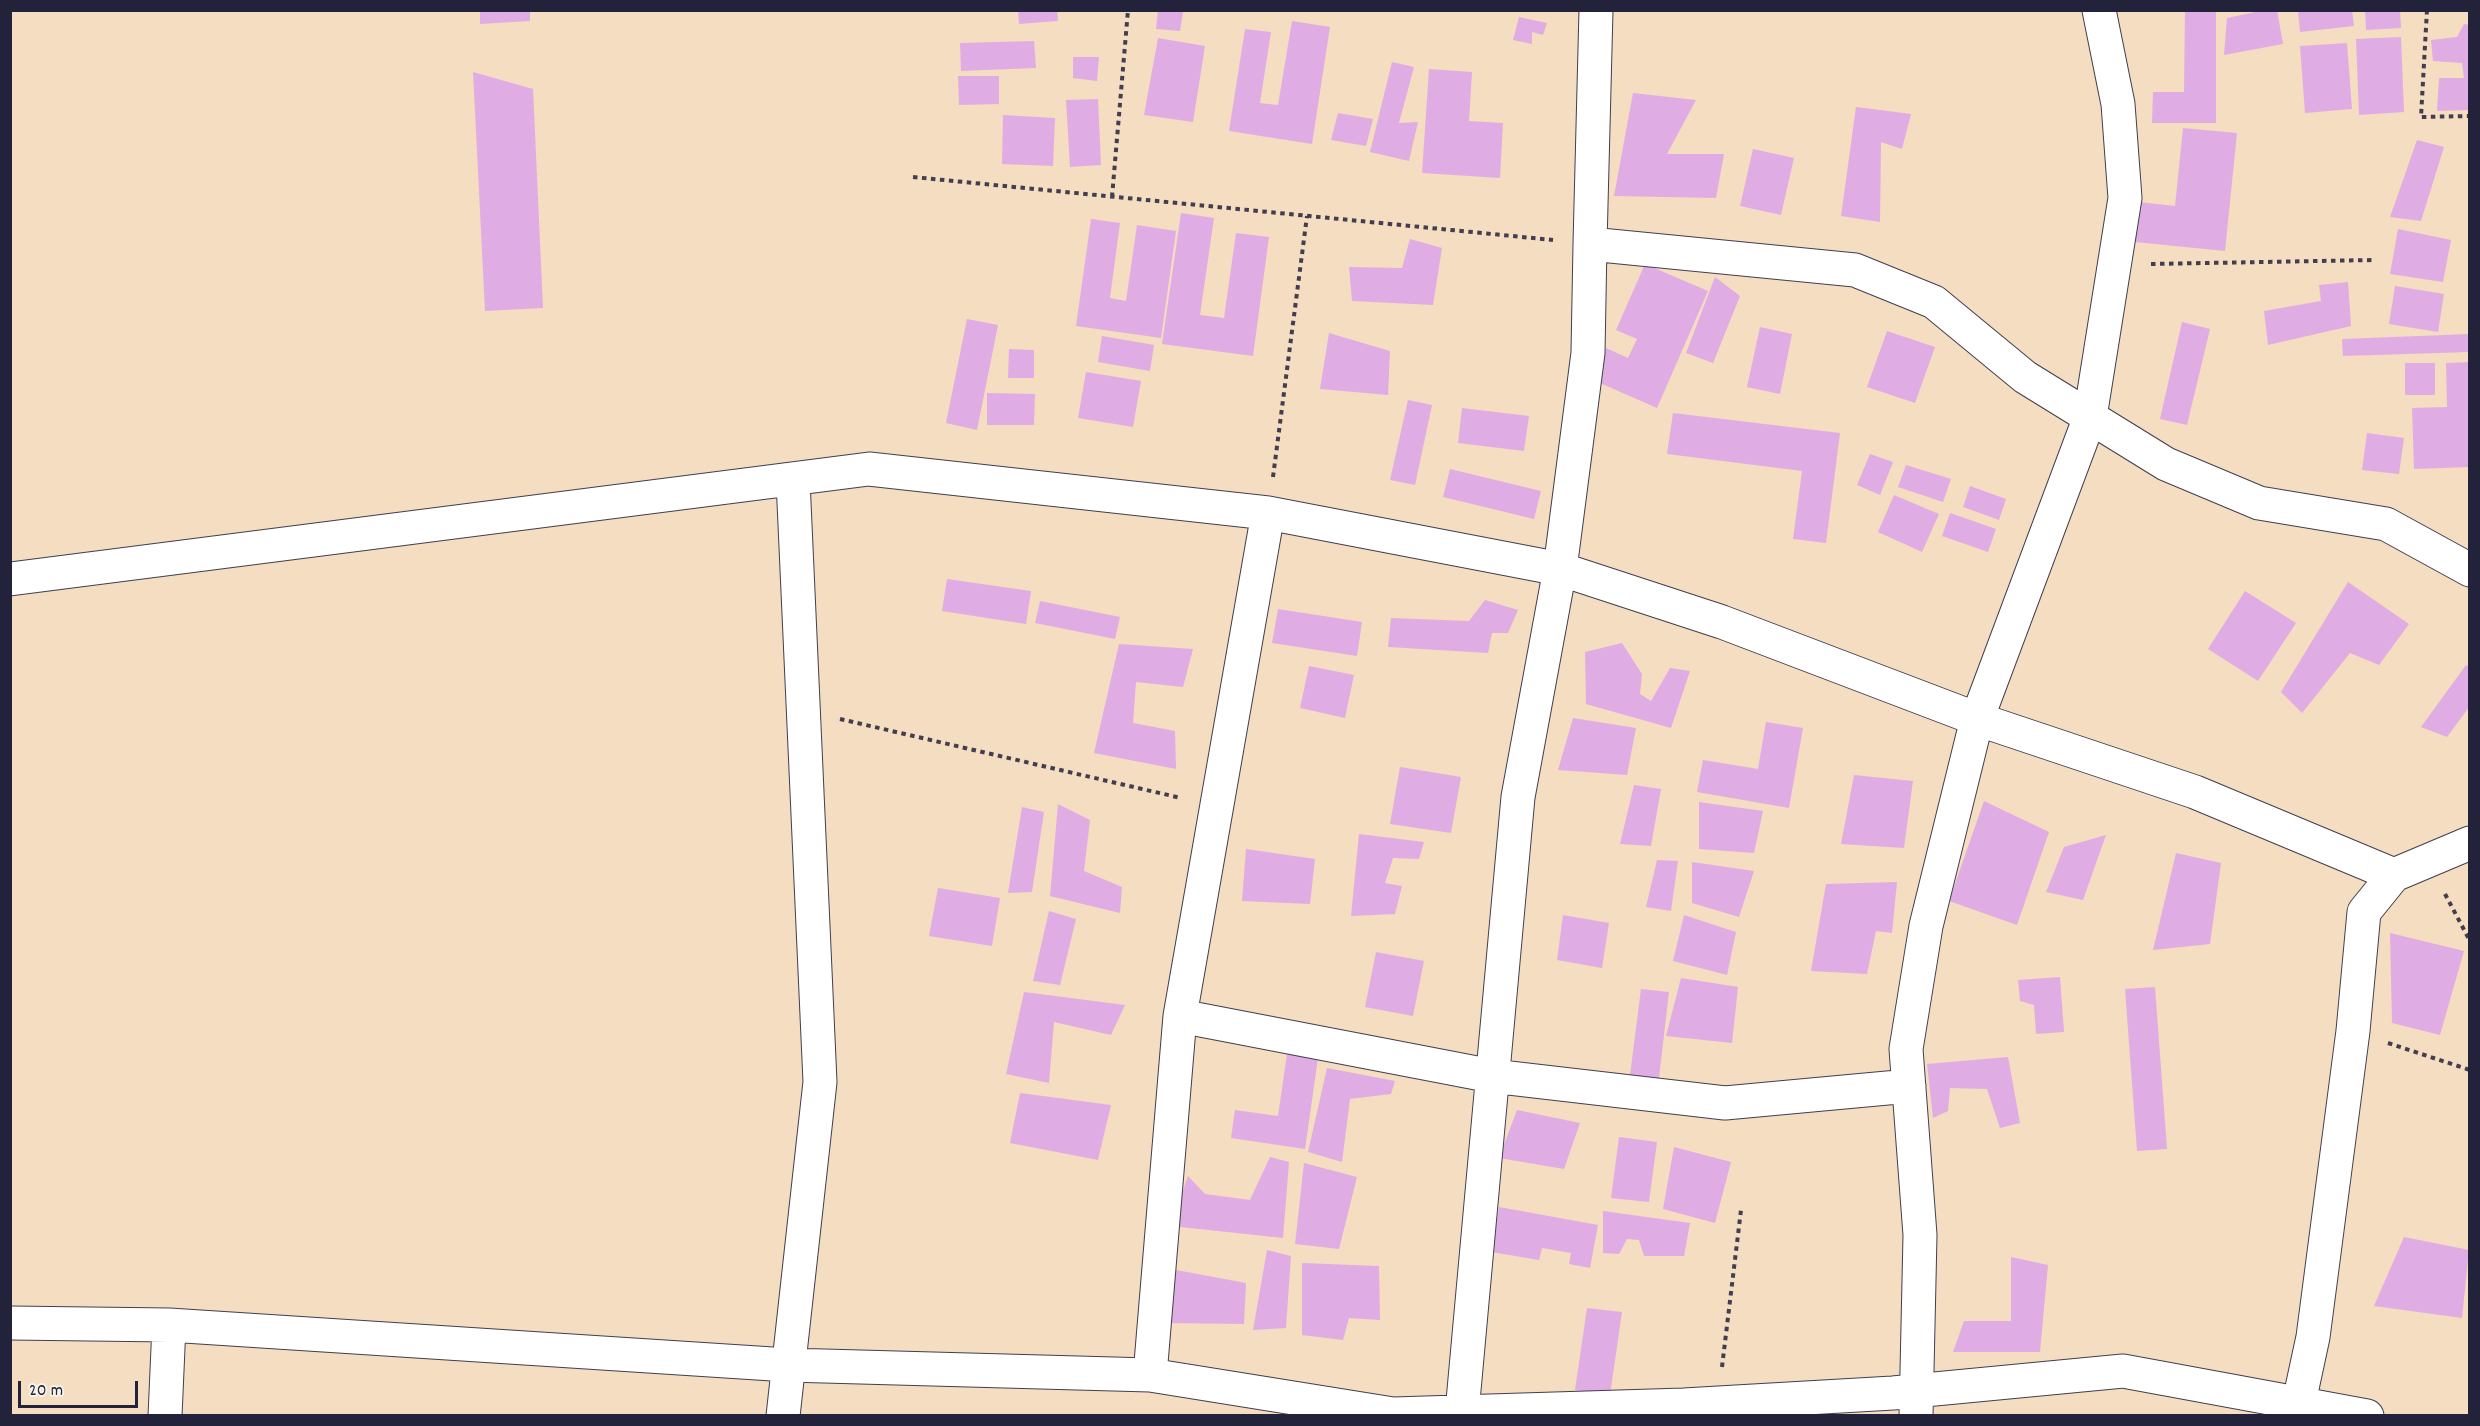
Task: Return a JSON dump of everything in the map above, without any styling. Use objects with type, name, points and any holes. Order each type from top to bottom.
[{"type":"street","points":[[1462,1412],[1518,797],[1560,569],[1588,353],[1596,10]]},
{"type":"street","points":[[1916,1403],[1920,1235],[1906,1049],[1926,926],[1977,719],[2090,417],[2125,198],[2118,104],[2099,10]]},
{"type":"street","points":[[1590,244],[1855,270],[1934,302],[2025,377],[2166,464],[2259,503],[2386,524],[2469,570]]},
{"type":"street","points":[[10,579],[869,470],[1268,513],[1560,569],[1722,622],[1977,719],[2195,792],[2394,875]]},
{"type":"street","points":[[783,1416],[819,1082],[793,480]]},
{"type":"street","points":[[1150,1375],[1180,1016],[1268,513]]},
{"type":"street","points":[[2297,1409],[2313,1337],[2354,1031],[2364,912],[2394,875],[2469,843]]},
{"type":"street","points":[[1180,1016],[1492,1076],[1725,1103],[1909,1086]]},
{"type":"street","points":[[10,1323],[168,1325],[788,1365],[1150,1375],[1393,1414],[1717,1403],[1916,1403],[2123,1371],[2297,1409],[2367,1416]]},
{"type":"street","points":[[165,1416],[168,1325]]},
{"type":"path","points":[[1112,197],[1128,10]]},
{"type":"path","points":[[2427,10],[2421,117],[2469,116]]},
{"type":"path","points":[[913,177],[1590,244]]},
{"type":"path","points":[[1268,513],[1307,216]]},
{"type":"path","points":[[2115,265],[2374,260]]},
{"type":"path","points":[[803,710],[1216,807]]},
{"type":"path","points":[[2429,862],[2469,941]]},
{"type":"path","points":[[2354,1031],[2469,1070]]},
{"type":"path","points":[[1717,1403],[1741,1210]]},
{"type":"building","points":[[480,10],[530,10],[530,21],[480,24]]},
{"type":"building","points":[[1018,10],[1057,10],[1058,21],[1019,24]]},
{"type":"building","points":[[1158,10],[1183,12],[1180,31],[1156,29]]},
{"type":"building","points":[[2185,10],[2216,10],[2216,123],[2152,123],[2153,92],[2184,92]]},
{"type":"building","points":[[2265,10],[2277,10],[2283,44],[2224,55],[2227,18]]},
{"type":"building","points":[[2298,10],[2352,10],[2354,26],[2300,32]]},
{"type":"building","points":[[2365,10],[2400,10],[2401,28],[2366,30]]},
{"type":"building","points":[[1519,17],[1547,23],[1543,35],[1532,32],[1532,44],[1513,40]]},
{"type":"building","points":[[1292,21],[1330,27],[1312,144],[1229,131],[1245,29],[1271,32],[1260,103],[1278,105]]},
{"type":"building","points":[[2464,24],[2470,25],[2470,110],[2437,111],[2439,78],[2464,78],[2462,63],[2433,61],[2431,40],[2457,37]]},
{"type":"building","points":[[2401,37],[2404,112],[2359,115],[2356,39]]},
{"type":"building","points":[[1158,38],[1205,46],[1193,122],[1144,115]]},
{"type":"building","points":[[1034,41],[1036,68],[961,71],[960,43]]},
{"type":"building","points":[[2347,43],[2352,109],[2305,113],[2300,46]]},
{"type":"building","points":[[1073,57],[1099,57],[1097,81],[1073,78]]},
{"type":"building","points":[[1392,62],[1414,67],[1399,123],[1418,122],[1409,161],[1370,152]]},
{"type":"building","points":[[1429,69],[1472,72],[1469,121],[1503,123],[1500,178],[1422,173]]},
{"type":"building","points":[[473,72],[533,89],[543,308],[485,311]]},
{"type":"building","points":[[958,76],[999,76],[999,104],[959,105]]},
{"type":"building","points":[[1633,93],[1696,100],[1667,154],[1724,154],[1716,198],[1614,196]]},
{"type":"building","points":[[1098,99],[1101,165],[1070,167],[1066,100]]},
{"type":"building","points":[[1856,107],[1911,114],[1902,149],[1881,142],[1880,222],[1841,216]]},
{"type":"building","points":[[1338,113],[1373,119],[1366,146],[1331,140]]},
{"type":"building","points":[[1003,115],[1055,118],[1053,166],[1002,164]]},
{"type":"building","points":[[2183,128],[2237,133],[2225,251],[2135,242],[2139,202],[2175,206]]},
{"type":"building","points":[[2417,140],[2444,147],[2421,221],[2390,217]]},
{"type":"building","points":[[1753,149],[1794,158],[1781,215],[1740,206]]},
{"type":"building","points":[[1181,213],[1214,218],[1200,315],[1224,318],[1236,233],[1269,237],[1253,356],[1162,344]]},
{"type":"building","points":[[1091,219],[1120,223],[1110,298],[1126,301],[1137,225],[1176,231],[1161,338],[1076,326]]},
{"type":"building","points":[[2398,229],[2451,240],[2443,282],[2390,274]]},
{"type":"building","points":[[1410,239],[1442,248],[1433,305],[1352,301],[1349,267],[1402,268]]},
{"type":"building","points":[[1645,264],[1708,291],[1657,408],[1593,380],[1606,348],[1628,358],[1637,339],[1616,330]]},
{"type":"building","points":[[1715,277],[1740,296],[1713,363],[1686,353]]},
{"type":"building","points":[[2348,282],[2351,326],[2268,345],[2264,311],[2321,301],[2319,285]]},
{"type":"building","points":[[2395,286],[2444,294],[2438,332],[2389,324]]},
{"type":"building","points":[[967,319],[998,325],[977,430],[946,423]]},
{"type":"building","points":[[2182,322],[2210,329],[2187,425],[2160,419]]},
{"type":"building","points":[[1760,327],[1792,334],[1780,394],[1747,387]]},
{"type":"building","points":[[1887,331],[1935,347],[1915,403],[1867,387]]},
{"type":"building","points":[[1329,333],[1390,351],[1388,395],[1320,389]]},
{"type":"building","points":[[2470,334],[2470,352],[2343,356],[2342,339]]},
{"type":"building","points":[[1102,336],[1154,345],[1150,371],[1098,362]]},
{"type":"building","points":[[1009,349],[1034,350],[1034,378],[1008,378]]},
{"type":"building","points":[[2470,362],[2470,467],[2414,469],[2412,408],[2447,407],[2446,363]]},
{"type":"building","points":[[2405,363],[2435,363],[2435,395],[2405,395]]},
{"type":"building","points":[[1086,372],[1141,381],[1133,427],[1078,418]]},
{"type":"building","points":[[987,393],[1035,394],[1034,425],[987,425]]},
{"type":"building","points":[[1408,400],[1432,405],[1415,485],[1390,480]]},
{"type":"building","points":[[1462,408],[1529,416],[1524,451],[1458,443]]},
{"type":"building","points":[[1673,413],[1840,433],[1826,543],[1793,539],[1802,471],[1667,454]]},
{"type":"building","points":[[2367,433],[2404,438],[2399,474],[2362,470]]},
{"type":"building","points":[[1870,454],[1893,462],[1880,495],[1857,485]]},
{"type":"building","points":[[1906,465],[1951,479],[1943,502],[1898,487]]},
{"type":"building","points":[[1450,469],[1541,491],[1534,519],[1443,497]]},
{"type":"building","points":[[1970,486],[2006,499],[1999,520],[1963,507]]},
{"type":"building","points":[[1894,495],[1939,514],[1922,552],[1878,532]]},
{"type":"building","points":[[1950,513],[1996,529],[1988,552],[1942,536]]},
{"type":"building","points":[[947,579],[1031,591],[1026,624],[942,611]]},
{"type":"building","points":[[2348,582],[2409,624],[2379,665],[2350,653],[2302,713],[2281,692]]},
{"type":"building","points":[[2245,591],[2296,623],[2258,681],[2208,649]]},
{"type":"building","points":[[1485,600],[1518,610],[1508,633],[1492,633],[1488,653],[1388,647],[1391,618],[1469,621]]},
{"type":"building","points":[[1040,601],[1120,617],[1115,639],[1035,623]]},
{"type":"building","points":[[1278,609],[1362,622],[1357,656],[1272,643]]},
{"type":"building","points":[[1622,643],[1642,674],[1640,694],[1651,701],[1670,668],[1690,671],[1671,728],[1586,704],[1585,652]]},
{"type":"building","points":[[1119,644],[1193,649],[1183,687],[1136,682],[1133,723],[1175,731],[1176,769],[1094,753]]},
{"type":"building","points":[[2466,665],[2470,668],[2470,706],[2447,737],[2421,727]]},
{"type":"building","points":[[1309,666],[1354,675],[1345,718],[1300,708]]},
{"type":"building","points":[[1573,718],[1636,728],[1627,775],[1558,770]]},
{"type":"building","points":[[1766,722],[1803,728],[1789,808],[1697,792],[1703,760],[1758,769]]},
{"type":"building","points":[[1400,767],[1461,777],[1451,833],[1390,824]]},
{"type":"building","points":[[1854,775],[1913,781],[1904,848],[1841,844]]},
{"type":"building","points":[[1634,785],[1661,789],[1651,846],[1620,844]]},
{"type":"building","points":[[1984,801],[2049,832],[2017,925],[1949,901]]},
{"type":"building","points":[[1699,802],[1763,811],[1754,853],[1699,849]]},
{"type":"building","points":[[1058,804],[1090,820],[1084,871],[1122,887],[1120,913],[1050,896]]},
{"type":"building","points":[[1022,807],[1044,812],[1032,892],[1008,893]]},
{"type":"building","points":[[1359,834],[1424,842],[1419,859],[1393,858],[1385,883],[1402,886],[1395,914],[1351,916]]},
{"type":"building","points":[[2106,835],[2083,900],[2046,892],[2064,847]]},
{"type":"building","points":[[1246,849],[1315,859],[1310,904],[1242,901]]},
{"type":"building","points":[[2176,853],[2221,863],[2210,944],[2153,950]]},
{"type":"building","points":[[1657,860],[1678,861],[1671,911],[1646,907]]},
{"type":"building","points":[[1692,862],[1754,871],[1739,917],[1692,903]]},
{"type":"building","points":[[1897,882],[1892,933],[1876,931],[1867,974],[1811,971],[1826,884]]},
{"type":"building","points":[[938,888],[1000,898],[992,946],[929,936]]},
{"type":"building","points":[[1049,911],[1076,919],[1060,985],[1033,981]]},
{"type":"building","points":[[1563,915],[1609,923],[1602,968],[1557,960]]},
{"type":"building","points":[[1684,915],[1736,932],[1727,975],[1673,961]]},
{"type":"building","points":[[2390,933],[2464,951],[2440,1035],[2392,1023]]},
{"type":"building","points":[[1376,952],[1424,961],[1413,1016],[1365,1007]]},
{"type":"building","points":[[2060,977],[2064,1032],[2036,1034],[2034,1005],[2020,1001],[2018,980]]},
{"type":"building","points":[[1681,978],[1738,987],[1732,1043],[1666,1036]]},
{"type":"building","points":[[2155,987],[2167,1149],[2137,1151],[2125,989]]},
{"type":"building","points":[[1641,989],[1669,992],[1659,1078],[1630,1075]]},
{"type":"building","points":[[1024,992],[1125,1005],[1111,1035],[1054,1022],[1049,1083],[1006,1074]]},
{"type":"building","points":[[1287,1054],[1318,1058],[1305,1149],[1231,1138],[1235,1110],[1278,1116]]},
{"type":"building","points":[[2008,1057],[2020,1123],[2000,1128],[1987,1089],[1950,1088],[1948,1111],[1933,1118],[1927,1064]]},
{"type":"building","points":[[1327,1068],[1395,1081],[1391,1094],[1350,1099],[1342,1162],[1308,1152]]},
{"type":"building","points":[[1020,1093],[1111,1105],[1098,1160],[1010,1143]]},
{"type":"building","points":[[1517,1110],[1580,1123],[1564,1169],[1499,1158]]},
{"type":"building","points":[[1619,1137],[1657,1142],[1649,1202],[1611,1198]]},
{"type":"building","points":[[1674,1147],[1731,1162],[1715,1223],[1663,1209]]},
{"type":"building","points":[[1270,1157],[1289,1162],[1283,1238],[1171,1226],[1188,1176],[1205,1194],[1250,1200]]},
{"type":"building","points":[[1304,1163],[1357,1177],[1339,1249],[1295,1244]]},
{"type":"building","points":[[1499,1207],[1598,1225],[1590,1268],[1569,1264],[1571,1253],[1542,1248],[1539,1260],[1491,1252]]},
{"type":"building","points":[[1603,1211],[1690,1223],[1684,1256],[1644,1256],[1639,1240],[1627,1239],[1619,1254],[1603,1253]]},
{"type":"building","points":[[2404,1237],[2469,1250],[2462,1318],[2374,1306]]},
{"type":"building","points":[[1267,1250],[1291,1256],[1286,1328],[1253,1330]]},
{"type":"building","points":[[2011,1257],[2048,1265],[2040,1352],[1953,1352],[1964,1321],[2011,1321]]},
{"type":"building","points":[[1302,1263],[1379,1266],[1380,1320],[1349,1318],[1343,1340],[1302,1335]]},
{"type":"building","points":[[1165,1268],[1246,1283],[1244,1324],[1166,1323]]},
{"type":"building","points":[[1587,1308],[1622,1312],[1610,1395],[1575,1390]]}]
